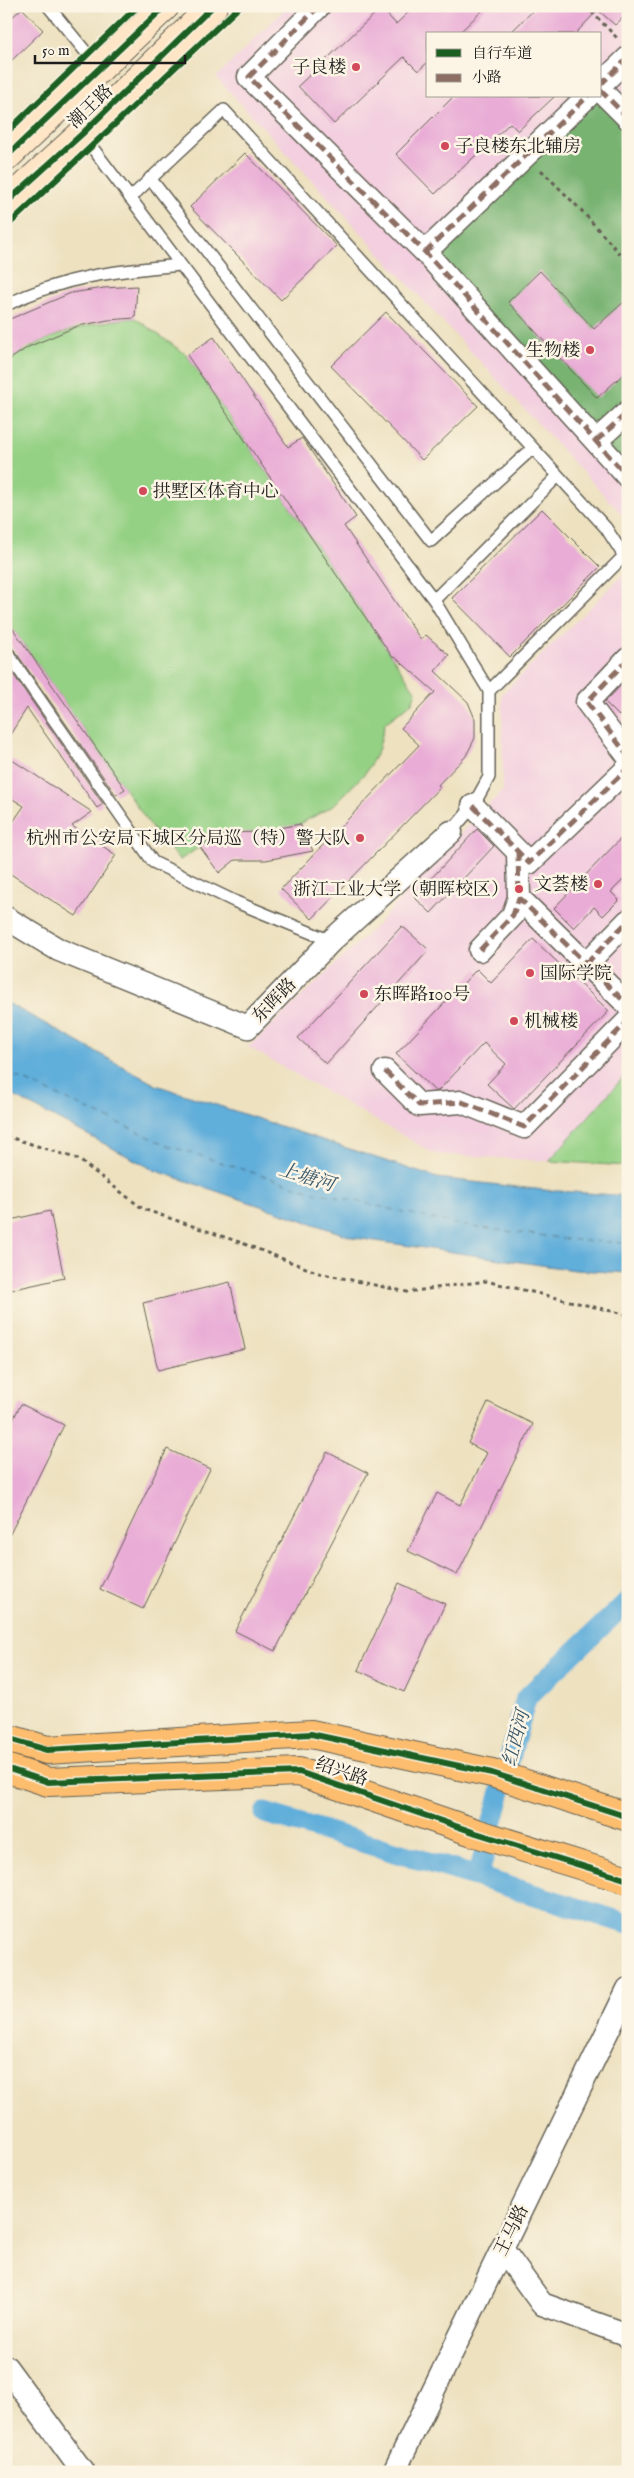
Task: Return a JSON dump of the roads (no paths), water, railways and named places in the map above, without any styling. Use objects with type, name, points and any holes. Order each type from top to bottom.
[{"type":"main road","name":"潮王路","points":[[6,157],[100,70],[165,6]]},
{"type":"main road","name":"潮王路","points":[[6,204],[82,134],[213,6]]},
{"type":"main road","name":"绍兴路","points":[[6,1738],[47,1750],[311,1734],[492,1773],[628,1817]]},
{"type":"main road","name":"绍兴路","points":[[6,1768],[48,1782],[299,1772],[476,1833],[628,1880]]},
{"type":"street","points":[[319,6],[249,76],[425,252],[628,477]]},
{"type":"street","points":[[602,82],[625,51]]},
{"type":"street","points":[[602,92],[628,118]]},
{"type":"street","points":[[425,252],[586,98]]},
{"type":"street","points":[[596,441],[628,412]]},
{"type":"street","points":[[628,660],[587,702],[628,756]]},
{"type":"street","points":[[473,806],[529,862],[628,768]]},
{"type":"street","name":"东晖路","points":[[6,918],[59,950],[248,1027],[331,941],[451,832]]},
{"type":"street","points":[[480,950],[513,915],[519,898],[518,852]]},
{"type":"street","points":[[519,898],[586,964],[626,999]]},
{"type":"street","points":[[586,964],[628,921]]},
{"type":"street","points":[[385,1070],[419,1105],[462,1102],[524,1127],[628,1021]]},
{"type":"street","name":"王马路","points":[[394,2472],[628,1989]]},
{"type":"street","points":[[502,2249],[542,2304],[625,2334],[628,2338]]},
{"type":"street","points":[[6,2367],[82,2472]]},
{"type":"lane","points":[[48,6],[100,70]]},
{"type":"lane","points":[[130,198],[224,110],[606,528],[624,556],[489,691]]},
{"type":"lane","points":[[82,134],[434,600],[489,691],[489,777],[473,806],[451,832]]},
{"type":"lane","points":[[150,178],[431,541],[533,448]]},
{"type":"lane","points":[[6,305],[65,280],[103,273],[180,265]]},
{"type":"lane","points":[[434,600],[558,476]]},
{"type":"lane","points":[[6,651],[153,862],[236,902],[331,941]]},
{"type":"water","name":"上塘河","points":[[6,1002],[156,1085],[437,1178],[544,1190],[628,1196],[628,1273],[575,1270],[355,1238],[154,1170],[6,1092]]},
{"type":"waterway","name":"红西河","points":[[628,1601],[526,1698],[478,1877],[628,1924]]},
{"type":"waterway","points":[[265,1813],[478,1877]]},
{"type":"place","name":"子良楼","points":[[356,67]]},
{"type":"place","name":"子良楼东北辅房","points":[[445,146]]},
{"type":"place","name":"生物楼","points":[[590,350]]},
{"type":"place","name":"拱墅区体育中心","points":[[143,491]]},
{"type":"place","name":"杭州市公安局下城区分局巡（特）警大队","points":[[360,838]]},
{"type":"place","name":"文荟楼","points":[[598,884]]},
{"type":"place","name":"浙江工业大学（朝晖校区）","points":[[519,889]]},
{"type":"place","name":"国际学院","points":[[530,973]]},
{"type":"place","name":"东晖路100号","points":[[364,994]]},
{"type":"place","name":"机械楼","points":[[514,1021]]}]
